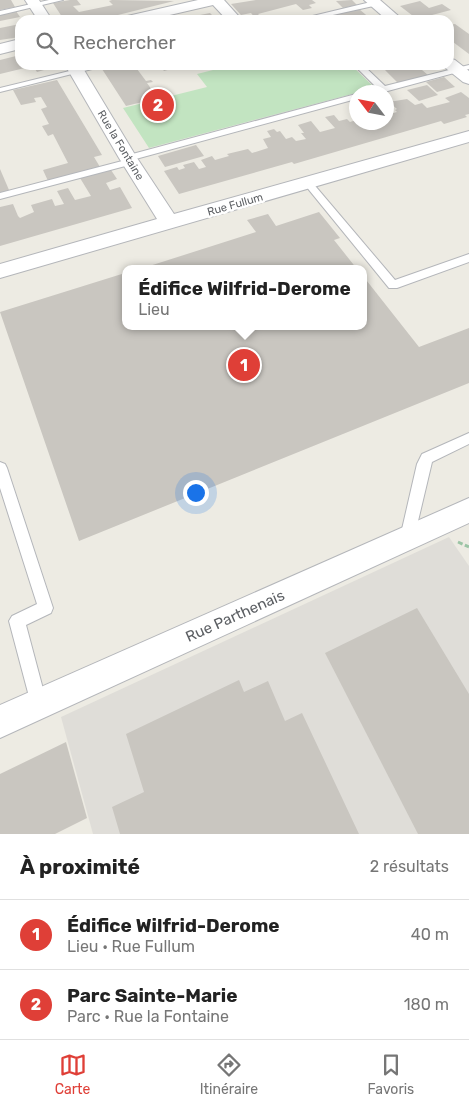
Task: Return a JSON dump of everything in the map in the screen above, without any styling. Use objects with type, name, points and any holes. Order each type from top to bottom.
[{"type":"street","points":[[150,15],[217,0],[230,15]]},
{"type":"street","points":[[373,1],[390,15]]},
{"type":"street","points":[[33,3],[41,15]]},
{"type":"street","points":[[0,49],[15,45]]},
{"type":"street","name":"Rue la Fontaine","points":[[76,70],[129,160],[170,223]]},
{"type":"street","name":"Rue Fullum","points":[[0,271],[469,136]]},
{"type":"street","name":"Rue Parthenais","points":[[0,722],[469,510]]},
{"type":"lane","points":[[0,13],[33,3],[59,0]]},
{"type":"lane","points":[[324,15],[373,1]]},
{"type":"lane","points":[[0,90],[68,70]]},
{"type":"lane","points":[[363,70],[379,85]]},
{"type":"lane","points":[[394,87],[461,70]]},
{"type":"lane","points":[[0,196],[349,99]]},
{"type":"lane","points":[[308,183],[393,285],[469,258]]},
{"type":"lane","points":[[407,538],[427,458],[431,454],[469,438]]},
{"type":"lane","points":[[0,468],[46,608],[17,620],[38,704]]},
{"type":"path","points":[[457,542],[469,547]]},
{"type":"shaded area","points":[[449,537],[469,566],[469,834],[93,834],[61,717]]},
{"type":"green space","points":[[213,70],[356,70],[372,85],[349,85],[349,95],[149,148],[123,108],[207,87],[197,74]]},
{"type":"building","points":[[0,0],[11,0],[15,7],[0,10]]},
{"type":"building","points":[[77,0],[81,5],[73,6],[79,12],[113,5],[109,1],[112,0],[174,1],[118,15],[61,15],[53,3]]},
{"type":"building","points":[[256,0],[312,0],[316,3],[309,5],[312,8],[303,10],[296,4],[259,15],[253,15],[251,13],[241,15],[231,4]]},
{"type":"building","points":[[352,0],[357,5],[343,8],[336,1]]},
{"type":"building","points":[[420,1],[429,8],[442,4],[451,10],[432,15],[412,15],[400,6]]},
{"type":"building","points":[[359,9],[366,15],[334,15]]},
{"type":"building","points":[[16,11],[19,15],[15,15],[15,18],[0,21],[0,14]]},
{"type":"building","points":[[454,24],[469,34],[469,54],[454,43]]},
{"type":"building","points":[[15,25],[15,38],[0,40],[0,28]]},
{"type":"building","points":[[15,56],[16,70],[0,74],[0,60]]},
{"type":"building","points":[[103,70],[138,70],[146,81],[151,80],[153,82],[147,83],[154,93],[164,91],[167,96],[126,106]]},
{"type":"building","points":[[385,70],[422,70],[428,75],[398,83]]},
{"type":"building","points":[[444,77],[455,87],[437,92],[426,82]]},
{"type":"building","points":[[57,80],[102,155],[94,157],[100,167],[48,181],[43,170],[68,163],[53,134],[48,136],[42,126],[49,124],[41,109],[47,107],[41,97],[34,98],[36,102],[21,105],[13,90]]},
{"type":"building","points":[[427,85],[438,95],[419,101],[407,90]]},
{"type":"building","points":[[461,92],[469,98],[469,114],[465,115],[467,117],[444,124],[441,121],[294,164],[292,162],[179,194],[164,171],[177,167],[179,170],[185,168],[183,165],[194,162],[199,169],[206,167],[201,160],[212,156],[215,160],[229,156],[227,154],[248,149],[252,153],[268,148],[263,139],[271,137],[267,131],[274,129],[277,132],[280,131],[286,139],[292,137],[296,141],[306,139],[298,125],[311,121],[320,132],[335,128],[325,117],[334,115],[339,121],[347,119],[349,121],[349,130],[394,130],[394,113],[397,112],[395,110],[397,109],[394,106],[394,101],[407,99],[415,105],[422,103],[427,108],[450,102],[445,98]]},
{"type":"building","points":[[196,145],[204,156],[165,167],[158,156]]},
{"type":"building","points":[[0,169],[9,190],[0,193]]},
{"type":"building","points":[[111,170],[117,179],[106,183],[110,190],[120,187],[132,208],[0,246],[0,207],[13,204],[20,218],[34,212],[31,205],[52,199],[55,206],[64,204],[57,191],[68,188],[75,200],[91,196],[80,178]]},
{"type":"building","points":[[319,212],[340,238],[334,240],[354,265],[153,265],[256,232],[247,220],[268,214],[276,226]]},
{"type":"building","points":[[122,274],[122,330],[367,330],[367,281],[419,347],[469,328],[469,383],[79,541],[0,312]]},
{"type":"building","points":[[417,608],[469,694],[469,834],[418,834],[325,653]]},
{"type":"building","points":[[239,680],[244,692],[268,681],[285,721],[302,713],[359,834],[120,834],[112,807],[144,792],[126,734]]},
{"type":"building","points":[[66,742],[87,818],[55,834],[0,834],[0,774]]},
{"type":"place","name":"Parc Sainte-Marie","points":[[158,105]]},
{"type":"place","name":"Édifice Wilfrid-Derome","points":[[244,365]]}]
